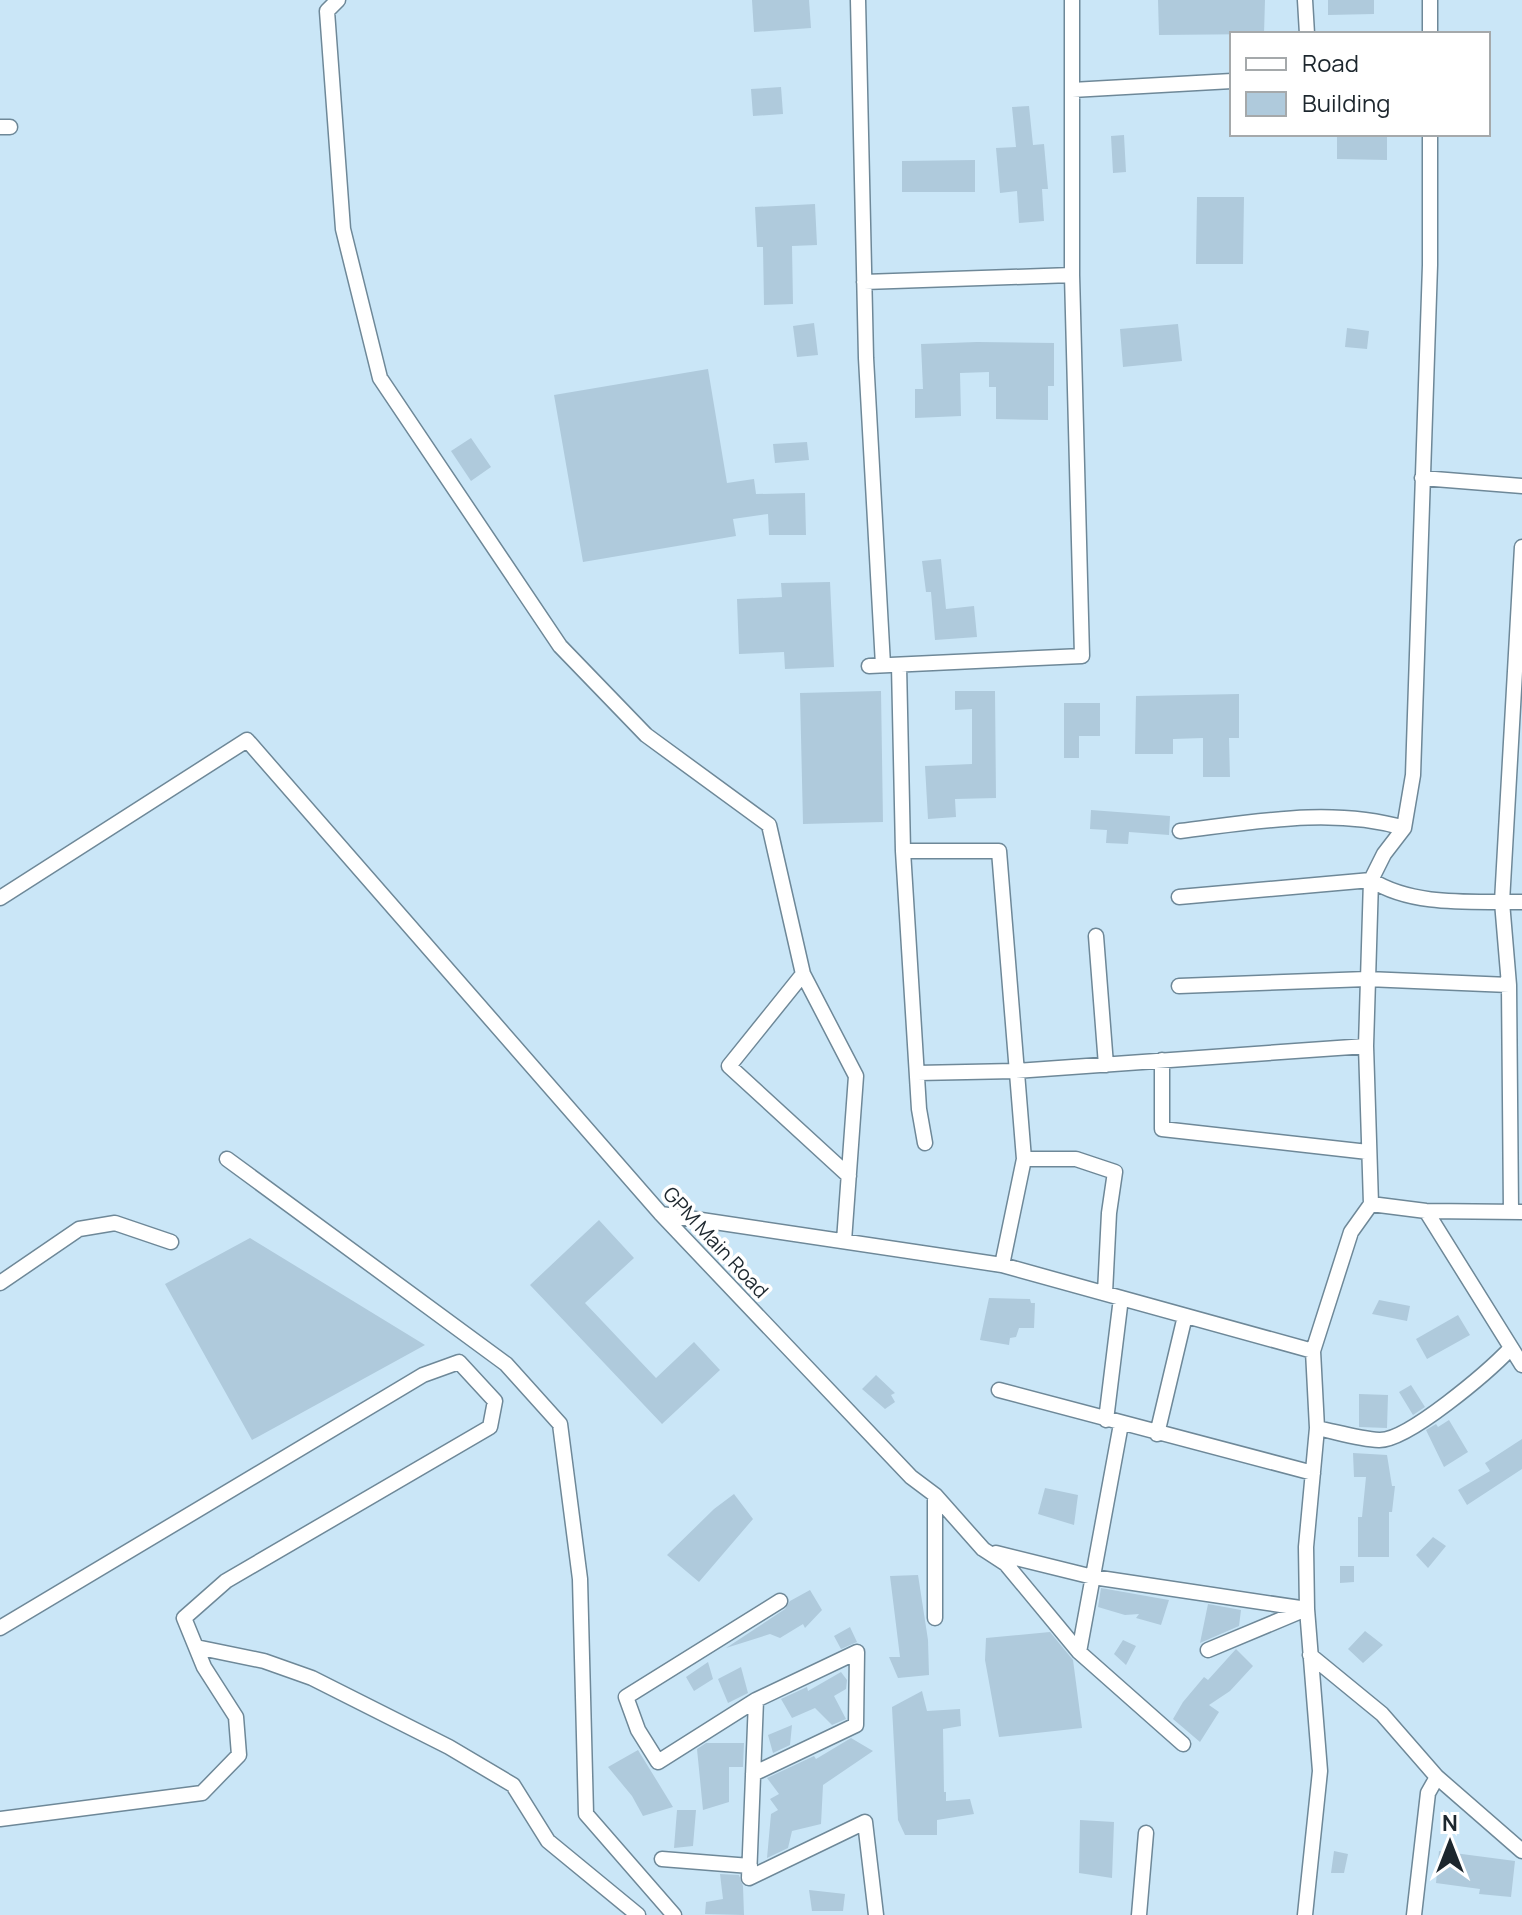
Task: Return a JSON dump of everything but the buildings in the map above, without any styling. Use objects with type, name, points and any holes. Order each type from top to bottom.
[{"type":"street","points":[[338,0],[327,11],[343,229],[380,378],[560,646],[646,735],[769,825],[803,974],[856,1076],[844,1241]]},
{"type":"street","points":[[858,0],[876,666],[1082,656],[1072,275],[1072,0]]},
{"type":"street","points":[[1305,0],[1307,32]]},
{"type":"street","points":[[1430,0],[1430,32]]},
{"type":"street","points":[[1072,90],[1230,81]]},
{"type":"street","points":[[1305,1915],[1320,1771],[1307,1609],[1306,1547],[1317,1428],[1313,1351],[1351,1232],[1371,1204],[1366,1046],[1371,880],[1384,854],[1404,828],[1413,775],[1430,265],[1430,136]]},
{"type":"street","points":[[864,282],[1072,275]]},
{"type":"street","points":[[1422,478],[1522,486]]},
{"type":"street","points":[[1371,1204],[1426,1211],[1516,1212],[1509,985],[1502,902],[1522,547]]},
{"type":"street","points":[[899,665],[903,851],[917,1073],[925,1143]]},
{"type":"street","name":"GPM Main Road","points":[[0,898],[247,740],[661,1214],[911,1477],[935,1495],[983,1549],[1006,1564],[1079,1652],[1183,1744]]},
{"type":"street","points":[[1180,831],[1266,821],[1344,817],[1376,820],[1404,828]]},
{"type":"street","points":[[903,851],[999,851],[1024,1159],[1002,1265]]},
{"type":"street","points":[[1179,897],[1371,880],[1390,892],[1409,897],[1522,902]]},
{"type":"street","points":[[1096,936],[1106,1065]]},
{"type":"street","points":[[803,974],[729,1066],[849,1176]]},
{"type":"street","points":[[1179,986],[1367,979],[1509,985]]},
{"type":"street","points":[[917,1073],[1015,1071],[1366,1046]]},
{"type":"street","points":[[1162,1060],[1162,1129],[1368,1152]]},
{"type":"street","points":[[227,1159],[506,1364],[560,1424],[580,1579],[586,1814],[674,1915]]},
{"type":"street","points":[[1024,1159],[1076,1159],[1115,1172],[1109,1213],[1105,1293]]},
{"type":"street","points":[[1426,1211],[1522,1365]]},
{"type":"street","points":[[661,1214],[1002,1265],[1313,1351]]},
{"type":"street","points":[[0,1283],[79,1229],[115,1223],[171,1242]]},
{"type":"street","points":[[1079,1652],[1093,1577],[1114,1422],[1121,1298]]},
{"type":"street","points":[[1157,1434],[1185,1316]]},
{"type":"street","points":[[1317,1428],[1380,1440],[1395,1437],[1436,1411],[1511,1348]]},
{"type":"street","points":[[0,1628],[423,1375],[459,1362],[495,1401],[490,1427],[226,1581],[184,1618],[204,1667],[236,1717],[239,1755],[202,1793],[0,1819]]},
{"type":"street","points":[[999,1390],[1313,1473]]},
{"type":"street","points":[[935,1495],[935,1618]]},
{"type":"street","points":[[983,1549],[1093,1577],[1307,1609]]},
{"type":"street","points":[[753,1774],[856,1725],[857,1652],[756,1700],[658,1762],[638,1730],[626,1697],[780,1601]]},
{"type":"street","points":[[1208,1650],[1307,1609]]},
{"type":"street","points":[[196,1647],[264,1661],[312,1678],[449,1747],[513,1785],[548,1841],[638,1915]]},
{"type":"street","points":[[1310,1655],[1382,1714],[1437,1777],[1522,1851]]},
{"type":"street","points":[[756,1700],[749,1878],[865,1822],[876,1915]]},
{"type":"street","points":[[1414,1915],[1428,1793],[1437,1777]]},
{"type":"street","points":[[1139,1915],[1146,1833]]},
{"type":"street","points":[[662,1859],[750,1866]]}]
